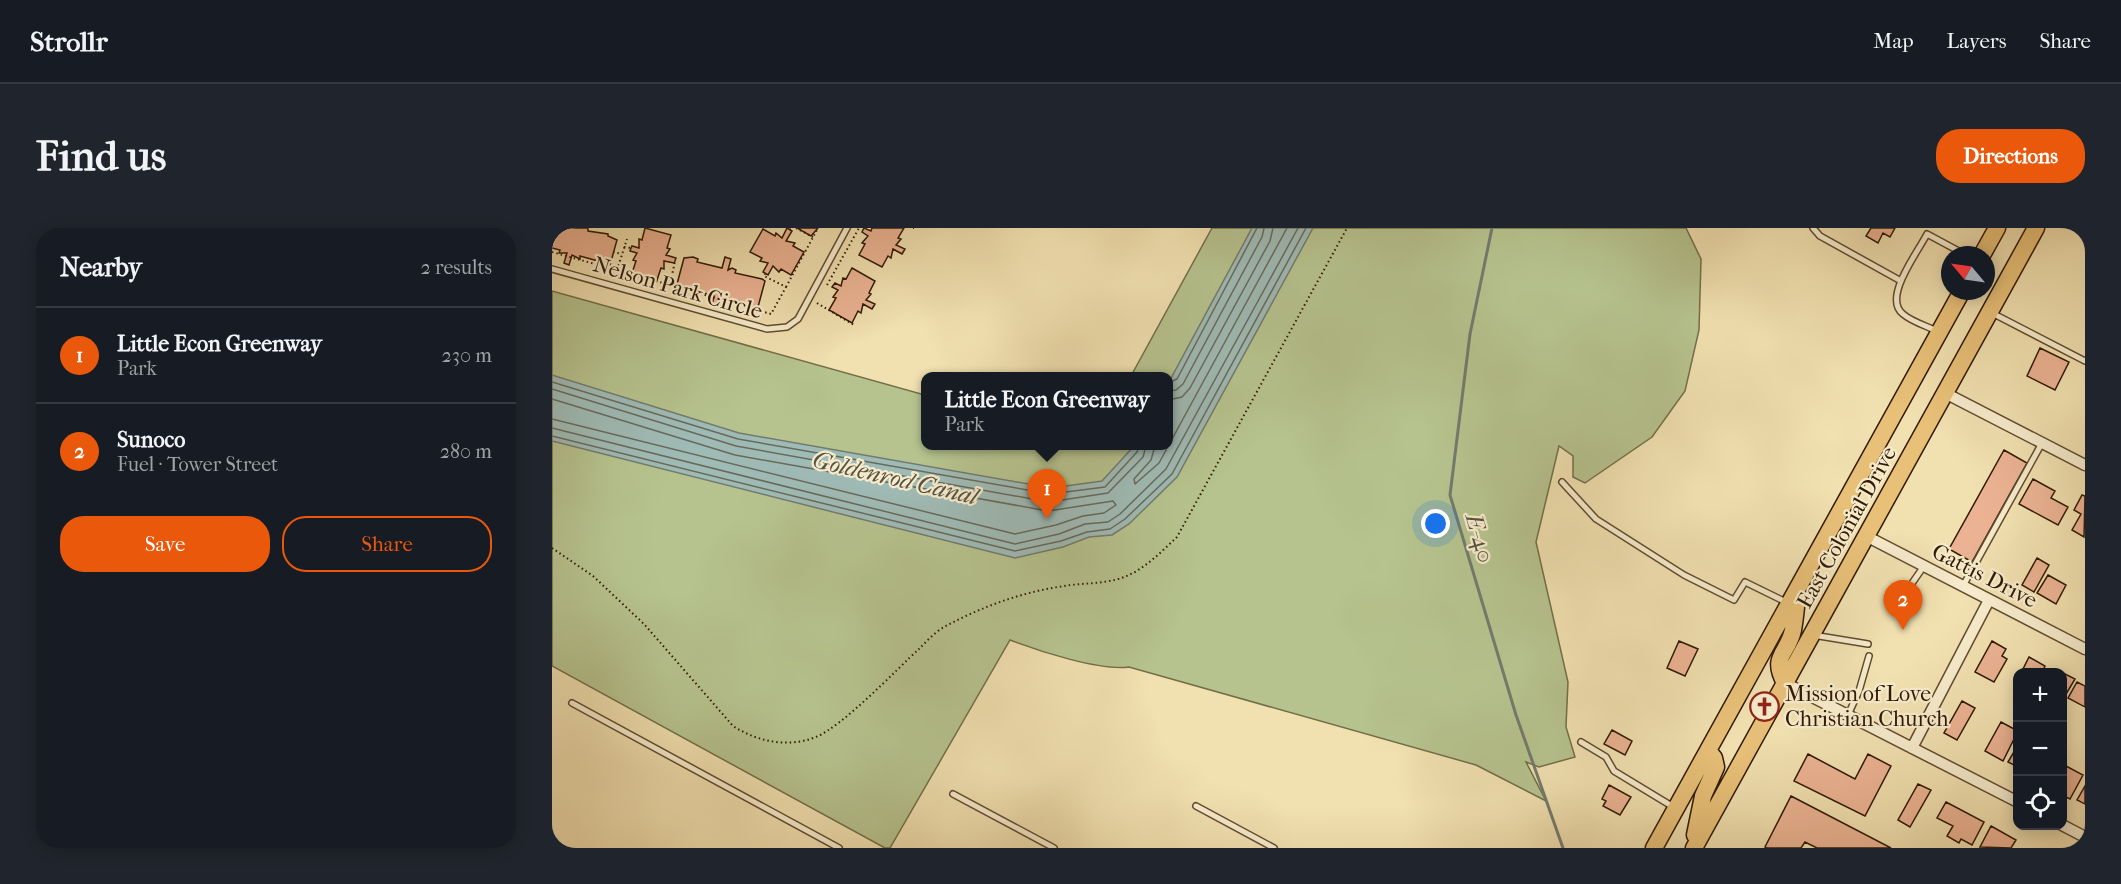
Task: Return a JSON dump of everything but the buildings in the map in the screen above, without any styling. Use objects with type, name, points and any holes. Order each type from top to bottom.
[{"type":"highway","points":[[1987,246],[1997,228]]},
{"type":"highway","name":"East Colonial Drive","points":[[1694,848],[1947,394],[2036,228]]},
{"type":"highway","name":"East Colonial Drive","points":[[1654,848],[1957,300]]},
{"type":"highway","points":[[1785,683],[1778,671],[1779,660],[1793,633],[1799,587]]},
{"type":"highway","points":[[1694,848],[1703,796],[1716,768],[1714,758],[1708,751]]},
{"type":"street","points":[[1947,394],[2085,465]]},
{"type":"street","name":"Gattis Drive","points":[[1866,536],[2085,649]]},
{"type":"street","points":[[1912,748],[1989,600]]},
{"type":"street","points":[[1785,683],[2013,799]]},
{"type":"street","points":[[2067,828],[2085,837]]},
{"type":"lane","name":"Nelson Park Circle","points":[[552,269],[767,329],[787,327],[798,319],[848,228]]},
{"type":"lane","points":[[1813,228],[1820,236],[1901,281]]},
{"type":"lane","points":[[1931,228],[1896,291],[1895,303],[1902,314],[1940,333]]},
{"type":"lane","points":[[1928,234],[1950,246]]},
{"type":"lane","points":[[1991,312],[2085,361]]},
{"type":"lane","points":[[1963,586],[2042,443]]},
{"type":"lane","points":[[1562,482],[1596,519],[1684,575],[1734,600],[1745,582],[1790,604]]},
{"type":"lane","points":[[1908,589],[1924,566]]},
{"type":"lane","points":[[1812,635],[1868,644]]},
{"type":"lane","points":[[1848,715],[1859,691],[1869,656]]},
{"type":"lane","points":[[572,703],[838,848]]},
{"type":"lane","points":[[1581,742],[1606,757],[1614,771],[1676,808]]},
{"type":"lane","points":[[953,794],[1054,848]]},
{"type":"lane","points":[[1196,806],[1274,848]]},
{"type":"path","points":[[796,228],[813,237]]},
{"type":"path","points":[[552,252],[771,314],[818,228]]},
{"type":"path","points":[[827,285],[859,228]]},
{"type":"path","points":[[552,548],[593,576],[644,624],[733,726],[751,736],[774,742],[798,742],[814,737],[839,721],[941,629],[973,612],[1020,595],[1064,586],[1119,579],[1150,563],[1177,537],[1347,228]]},
{"type":"path","points":[[617,270],[627,239]]},
{"type":"path","points":[[624,247],[631,248]]},
{"type":"path","points":[[613,252],[622,254]]},
{"type":"path","points":[[670,285],[675,261]]},
{"type":"path","points":[[765,274],[786,287]]},
{"type":"path","points":[[821,295],[816,304],[854,325]]},
{"type":"green space","points":[[1212,228],[1686,228],[1701,259],[1699,330],[1685,391],[1652,437],[1585,483],[1573,477],[1573,456],[1559,446],[1536,542],[1568,682],[1566,727],[1575,757],[1539,767],[1526,762],[1546,801],[1476,765],[1129,667],[1086,663],[1010,640],[890,848],[885,848],[552,666],[552,291],[921,394],[921,450],[1173,450],[1173,372],[1133,372]]},
{"type":"water","name":"Goldenrod Canal","points":[[1252,228],[1313,228],[1177,477],[1129,524],[1112,535],[1089,537],[1063,547],[1015,558],[552,441],[552,375],[739,433],[1051,488],[1102,481],[1130,450],[1173,450],[1173,375]]},
{"type":"waterway","name":"E-40","points":[[1492,228],[1470,334],[1450,495],[1516,715],[1563,848]]},
{"type":"place","name":"Little Econ Greenway","points":[[1047,519]]},
{"type":"place","name":"Sunoco","points":[[1903,630]]},
{"type":"place","name":"Mission of Love Christian Church","points":[[1764,706]]}]
